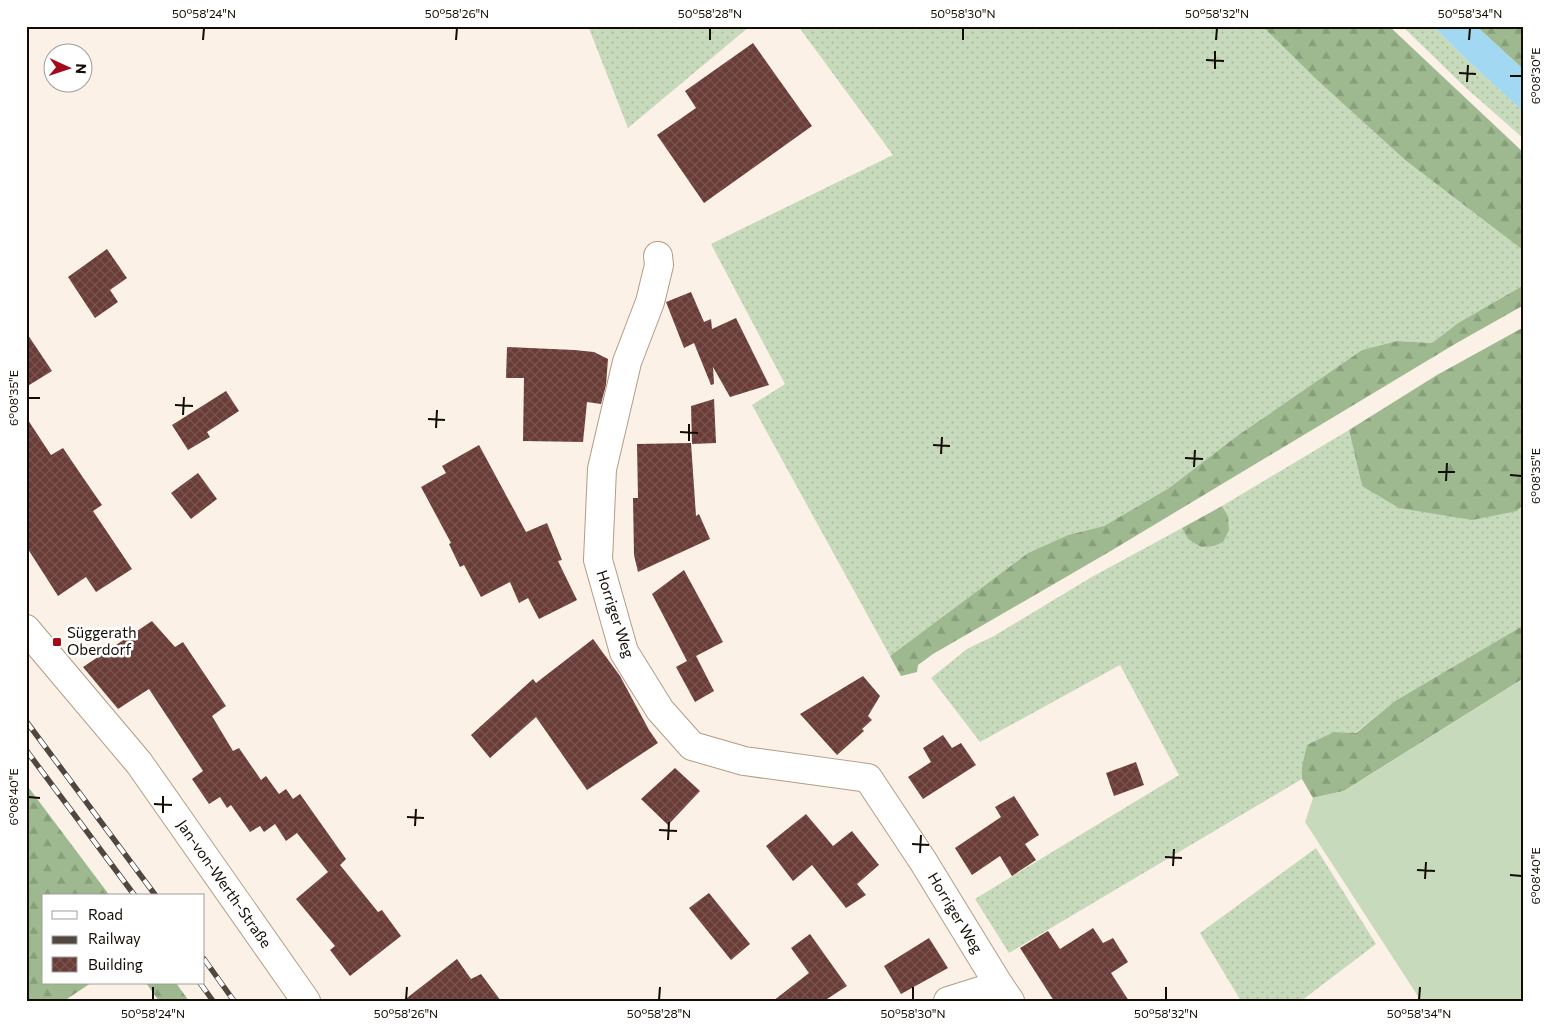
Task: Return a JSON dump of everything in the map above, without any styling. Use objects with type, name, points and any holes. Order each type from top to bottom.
[{"type":"street","name":"Horriger Weg","points":[[658,256],[659,265],[650,302],[627,362],[602,469],[598,560],[624,652],[660,710],[692,746],[744,761],[868,778],[923,861],[1004,993]]},
{"type":"street","name":"Jan-von-Werth-Straße","points":[[26,629],[139,763],[306,1001]]},
{"type":"street","points":[[948,1001],[1004,993]]},
{"type":"green space","points":[[588,26],[750,26],[628,128]]},
{"type":"green space","points":[[798,26],[1262,26],[1317,80],[1405,160],[1524,251],[1524,285],[1458,323],[1432,343],[1397,341],[1362,350],[1237,436],[1169,488],[1104,526],[1068,535],[1028,553],[890,656],[752,405],[785,384],[711,244],[893,155]]},
{"type":"green space","points":[[1262,26],[1389,26],[1524,153],[1524,251],[1405,160],[1317,80]]},
{"type":"green space","points":[[1402,26],[1433,26],[1524,112],[1524,139],[1465,87]]},
{"type":"green space","points":[[1476,26],[1524,26],[1524,70]]},
{"type":"green space","points":[[1524,285],[1524,305],[1455,344],[1109,552],[933,654],[918,665],[917,672],[901,676],[890,656],[1028,553],[1068,535],[1104,526],[1169,488],[1237,436],[1362,350],[1397,341],[1432,343],[1458,323]]},
{"type":"green space","points":[[1524,327],[1524,504],[1517,511],[1472,520],[1399,508],[1362,486],[1349,430],[1437,375]]},
{"type":"green space","points":[[1349,430],[1362,486],[1517,511],[1524,504],[1524,625],[1395,701],[1355,733],[1334,732],[1302,767],[1302,779],[1009,953],[975,899],[1179,775],[1120,665],[980,742],[931,678],[967,649],[994,636],[1090,578],[1182,528],[1188,539],[1228,516],[1222,506]]},
{"type":"green space","points":[[1222,506],[1228,516],[1229,530],[1223,542],[1214,546],[1201,547],[1188,539],[1182,528]]},
{"type":"green space","points":[[1524,625],[1524,678],[1344,791],[1313,798],[1302,779],[1302,767],[1307,745],[1334,732],[1356,733],[1395,701]]},
{"type":"green space","points":[[1524,678],[1524,1001],[1421,1001],[1305,822],[1313,798],[1344,791]]},
{"type":"green space","points":[[26,784],[108,894],[42,894],[42,984],[90,984],[64,1001],[26,1000]]},
{"type":"green space","points":[[1316,848],[1376,944],[1301,1001],[1241,1001],[1200,933]]},
{"type":"green space","points":[[147,984],[177,984],[189,1001],[159,1001]]},
{"type":"water","points":[[1433,26],[1476,26],[1524,70],[1524,112],[1466,59]]},
{"type":"building","points":[[753,43],[812,126],[704,203],[657,135],[696,108],[685,91]]},
{"type":"building","points":[[107,249],[127,278],[110,290],[118,302],[95,318],[68,277]]},
{"type":"building","points":[[691,292],[704,322],[711,319],[712,329],[736,318],[769,385],[730,397],[713,367],[714,384],[711,385],[694,343],[684,348],[666,302]]},
{"type":"building","points":[[26,332],[52,371],[26,387]]},
{"type":"building","points":[[507,347],[594,352],[608,359],[606,385],[601,404],[587,402],[583,442],[523,441],[524,378],[506,378]]},
{"type":"building","points":[[226,391],[239,411],[207,432],[210,437],[188,450],[172,425]]},
{"type":"building","points":[[714,399],[716,443],[692,444],[691,406]]},
{"type":"building","points":[[26,417],[51,455],[63,448],[102,505],[93,511],[132,569],[96,592],[86,577],[58,596],[26,546]]},
{"type":"building","points":[[691,443],[696,516],[699,514],[710,539],[638,572],[634,555],[633,498],[638,498],[637,444]]},
{"type":"building","points":[[479,445],[526,532],[547,523],[562,560],[558,561],[577,600],[539,619],[528,598],[519,603],[510,582],[481,597],[464,565],[460,567],[449,544],[451,543],[421,487],[446,473],[442,466]]},
{"type":"building","points":[[198,473],[217,499],[191,519],[171,493]]},
{"type":"building","points":[[684,570],[723,642],[696,656],[714,691],[695,702],[676,667],[687,661],[652,594]]},
{"type":"building","points":[[152,621],[175,647],[183,642],[226,706],[212,716],[233,751],[239,748],[261,780],[266,776],[279,794],[286,789],[293,799],[300,794],[346,859],[340,865],[378,912],[382,910],[401,936],[350,976],[330,950],[335,946],[296,899],[328,872],[297,833],[286,841],[275,824],[264,832],[260,826],[250,832],[231,805],[227,808],[220,797],[209,804],[192,779],[203,771],[149,689],[118,709],[83,667]]},
{"type":"building","points":[[593,639],[620,676],[658,743],[587,790],[536,717],[490,758],[471,735],[533,679],[536,683]]},
{"type":"building","points":[[863,676],[880,696],[868,716],[872,720],[862,729],[864,731],[837,755],[800,714]]},
{"type":"building","points":[[943,735],[952,748],[961,743],[976,765],[923,799],[908,777],[931,762],[923,748]]},
{"type":"building","points":[[1136,762],[1144,785],[1114,796],[1106,773]]},
{"type":"building","points":[[675,768],[700,791],[668,825],[641,799]]},
{"type":"building","points":[[1014,796],[1039,835],[1025,844],[1036,860],[1012,876],[1000,856],[972,875],[955,848],[1001,817],[995,807]]},
{"type":"building","points":[[806,814],[833,846],[852,831],[879,865],[857,884],[866,895],[846,908],[812,865],[793,881],[766,846]]},
{"type":"building","points":[[709,893],[750,944],[731,960],[689,908]]},
{"type":"building","points":[[1093,928],[1103,943],[1113,938],[1128,962],[1111,973],[1129,1001],[1054,1001],[1020,948],[1048,931],[1060,949]]},
{"type":"building","points":[[810,934],[847,986],[824,1001],[773,1001],[809,973],[791,948]]},
{"type":"building","points":[[929,938],[948,968],[901,994],[884,966]]},
{"type":"building","points":[[457,959],[471,979],[481,974],[501,1001],[403,1001]]},
{"type":"railway","points":[[26,721],[155,894]]},
{"type":"railway","points":[[26,750],[134,894]]},
{"type":"railway","points":[[205,960],[234,1001]]},
{"type":"railway","points":[[201,984],[213,1001]]},
{"type":"place","name":"Süggerath Oberdorf","points":[[57,642]]}]
